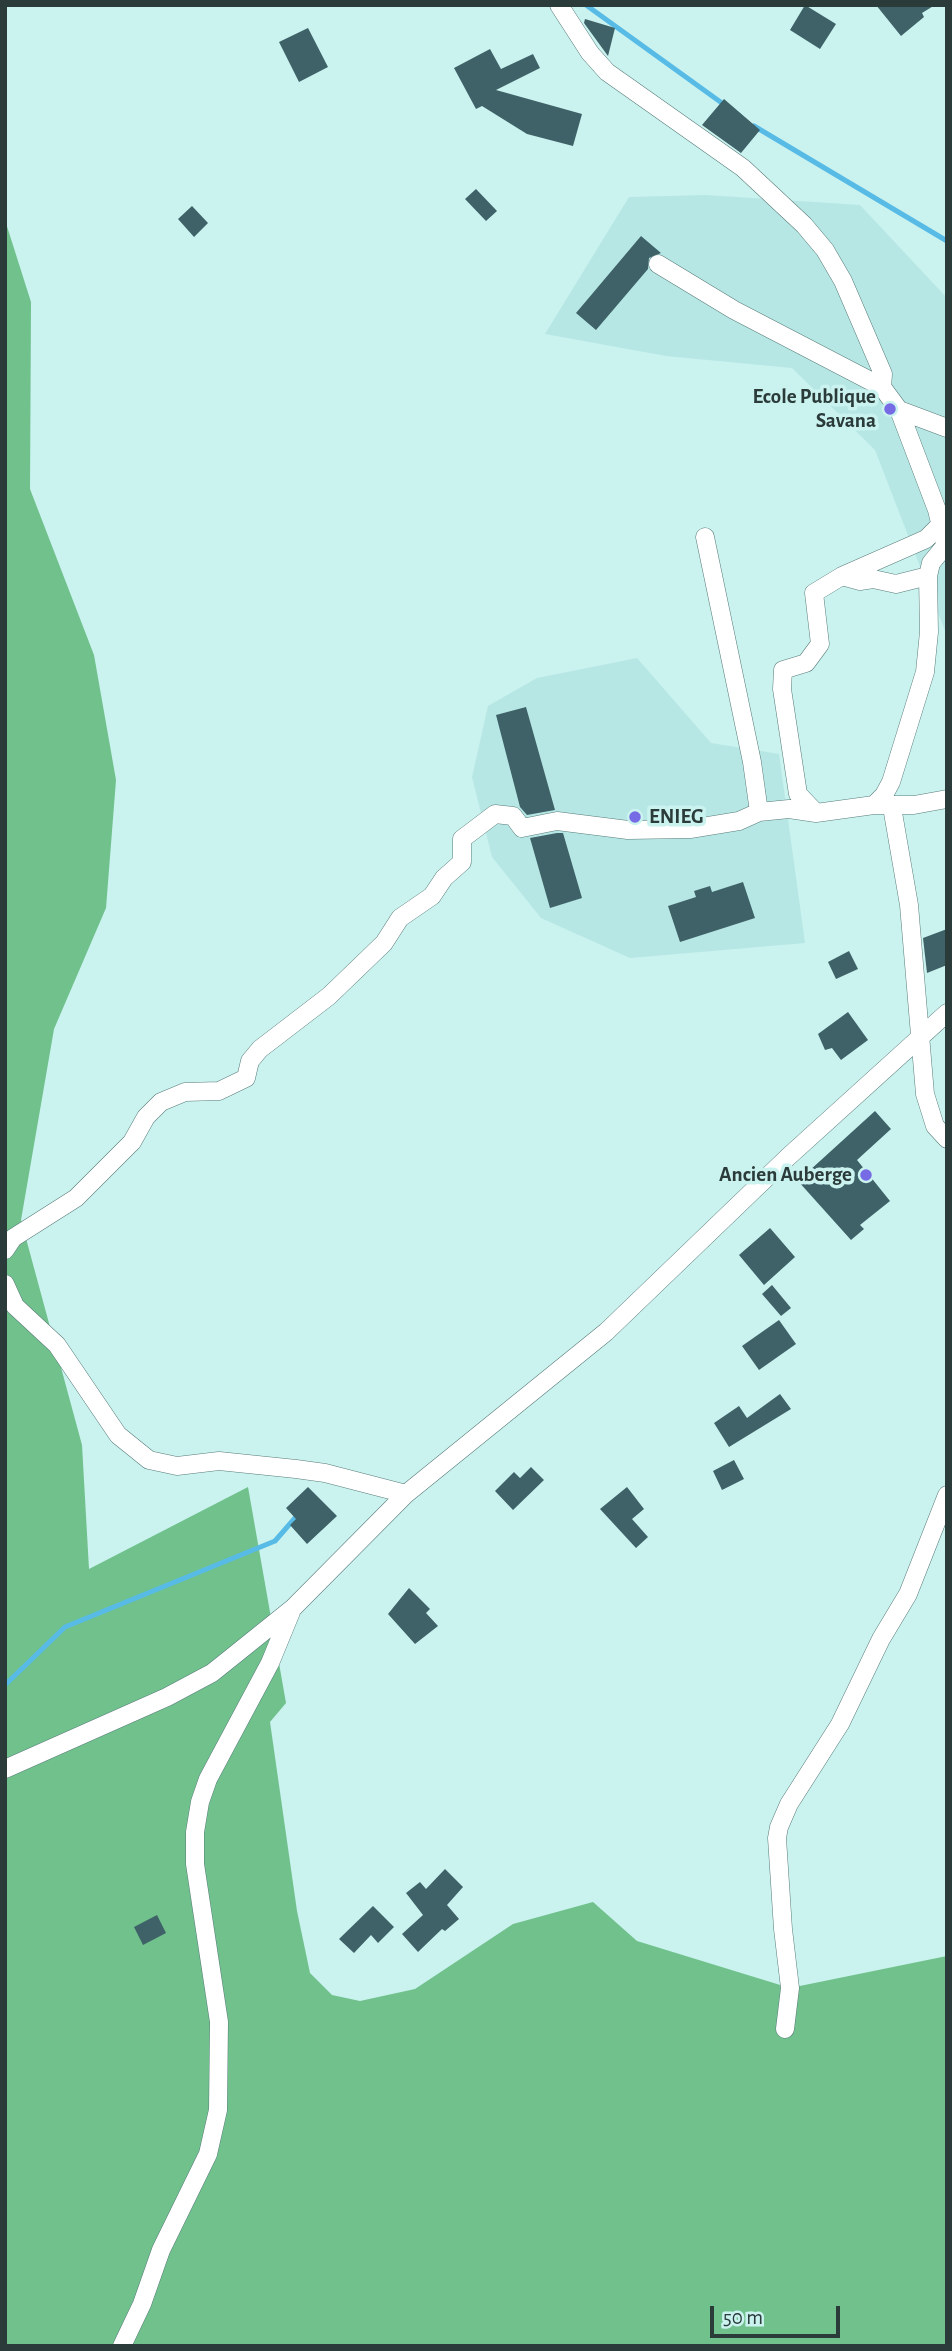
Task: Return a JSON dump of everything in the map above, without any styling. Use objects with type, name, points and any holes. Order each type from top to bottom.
[{"type":"street","points":[[559,5],[590,53],[607,72],[743,168],[804,225],[825,250],[843,281],[883,374],[882,387]]},
{"type":"street","points":[[658,264],[734,310],[882,387],[899,410],[941,513],[946,548],[931,563],[928,576],[929,632],[925,672],[891,782],[874,805]]},
{"type":"street","points":[[899,410],[947,428]]},
{"type":"street","points":[[816,813],[798,794],[782,689],[783,670],[806,663],[820,644],[814,593],[842,576],[926,539],[941,513]]},
{"type":"street","points":[[705,537],[752,762],[759,812]]},
{"type":"street","points":[[842,576],[860,581],[873,579],[897,584],[928,576]]},
{"type":"street","points":[[5,1250],[13,1238],[76,1198],[132,1142],[146,1117],[161,1102],[186,1092],[219,1091],[246,1078],[250,1061],[260,1049],[329,996],[384,943],[400,918],[432,896],[444,878],[462,862],[462,839],[484,820],[503,813],[513,816],[522,828],[557,821],[628,830],[690,829],[739,821],[759,812],[789,809],[816,813],[874,805],[892,807],[947,799]]},
{"type":"street","points":[[892,807],[908,895],[920,1039],[930,1113],[935,1126],[947,1139]]},
{"type":"street","points":[[5,1769],[167,1697],[212,1673],[293,1608],[406,1494],[606,1332],[844,1105],[947,1013]]},
{"type":"street","points":[[5,1284],[15,1306],[57,1345],[118,1435],[149,1460],[177,1466],[219,1461],[306,1470],[406,1494]]},
{"type":"street","points":[[785,2029],[791,2000],[783,1929],[777,1838],[779,1828],[789,1804],[839,1724],[881,1639],[908,1594],[947,1495]]},
{"type":"street","points":[[122,2346],[142,2304],[161,2250],[208,2154],[218,2110],[219,2022],[195,1864],[195,1832],[201,1802],[208,1779],[270,1663],[293,1608]]},
{"type":"shaded area","name":"Ecole Publique Savana","points":[[706,195],[860,205],[947,298],[947,636],[875,450],[792,368],[666,356],[545,334],[629,197]]},
{"type":"shaded area","name":"ENIEG","points":[[637,658],[711,743],[779,754],[805,943],[630,958],[541,918],[492,857],[472,777],[488,706],[537,678]]},
{"type":"green space","points":[[5,220],[31,302],[30,489],[94,655],[116,780],[106,908],[54,1029],[21,1220],[82,1445],[89,1569],[248,1487],[286,1703],[270,1722],[297,1911],[310,1973],[332,1995],[360,2001],[415,1989],[513,1924],[593,1902],[637,1941],[790,1988],[947,1956],[947,2346],[5,2346]]},
{"type":"building","points":[[805,5],[836,24],[820,49],[790,30]]},
{"type":"building","points":[[876,5],[935,5],[922,13],[924,17],[901,36]]},
{"type":"building","points":[[585,19],[615,28],[608,56],[584,23]]},
{"type":"building","points":[[308,28],[328,67],[299,82],[279,42]]},
{"type":"building","points":[[490,49],[501,69],[533,54],[540,68],[496,90],[582,114],[573,146],[527,134],[482,106],[476,109],[454,68]]},
{"type":"building","points":[[724,99],[760,130],[741,153],[702,125]]},
{"type":"building","points":[[476,189],[497,211],[486,221],[465,199]]},
{"type":"building","points":[[192,206],[208,223],[194,237],[178,219]]},
{"type":"building","points":[[641,236],[661,253],[649,258],[648,269],[596,330],[576,313]]},
{"type":"building","points":[[526,707],[555,810],[527,815],[520,807],[496,715]]},
{"type":"building","points":[[563,833],[582,898],[550,908],[530,838]]},
{"type":"building","points":[[743,882],[755,918],[680,942],[668,906],[696,897],[694,891],[710,886],[712,892]]},
{"type":"building","points":[[947,929],[947,965],[927,973],[923,938]]},
{"type":"building","points":[[849,951],[858,969],[836,979],[828,962]]},
{"type":"building","points":[[848,1012],[868,1040],[841,1060],[832,1048],[825,1050],[818,1034]]},
{"type":"building","points":[[875,1111],[891,1129],[857,1160],[890,1201],[860,1225],[864,1229],[851,1240],[798,1181]]},
{"type":"building","points":[[770,1228],[795,1257],[764,1285],[739,1255]]},
{"type":"building","points":[[772,1285],[791,1308],[781,1316],[762,1294]]},
{"type":"building","points":[[779,1320],[796,1344],[759,1370],[742,1346]]},
{"type":"building","points":[[780,1394],[791,1409],[729,1447],[714,1423],[739,1406],[747,1418]]},
{"type":"building","points":[[734,1460],[744,1479],[722,1490],[713,1471]]},
{"type":"building","points":[[531,1467],[544,1480],[513,1510],[495,1491],[514,1472],[520,1478]]},
{"type":"building","points":[[308,1487],[337,1516],[307,1544],[290,1525],[296,1519],[286,1508]]},
{"type":"building","points":[[627,1487],[644,1509],[632,1519],[648,1537],[636,1548],[600,1509]]},
{"type":"building","points":[[409,1588],[430,1609],[426,1613],[438,1626],[415,1644],[388,1614]]},
{"type":"building","points":[[445,1869],[463,1887],[447,1905],[459,1919],[445,1931],[442,1929],[418,1952],[402,1934],[423,1915],[406,1893],[420,1882],[426,1889]]},
{"type":"building","points":[[373,1906],[394,1927],[378,1943],[371,1935],[354,1953],[339,1939]]},
{"type":"building","points":[[157,1915],[166,1933],[143,1945],[134,1927]]},
{"type":"waterway","points":[[586,5],[726,106]]},
{"type":"waterway","points":[[754,126],[947,241]]},
{"type":"waterway","points":[[5,1685],[65,1627],[275,1541],[295,1518]]},
{"type":"place","name":"Ecole Publique Savana","points":[[890,409]]},
{"type":"place","name":"ENIEG","points":[[635,817]]},
{"type":"place","name":"Ancien Auberge","points":[[866,1175]]}]
